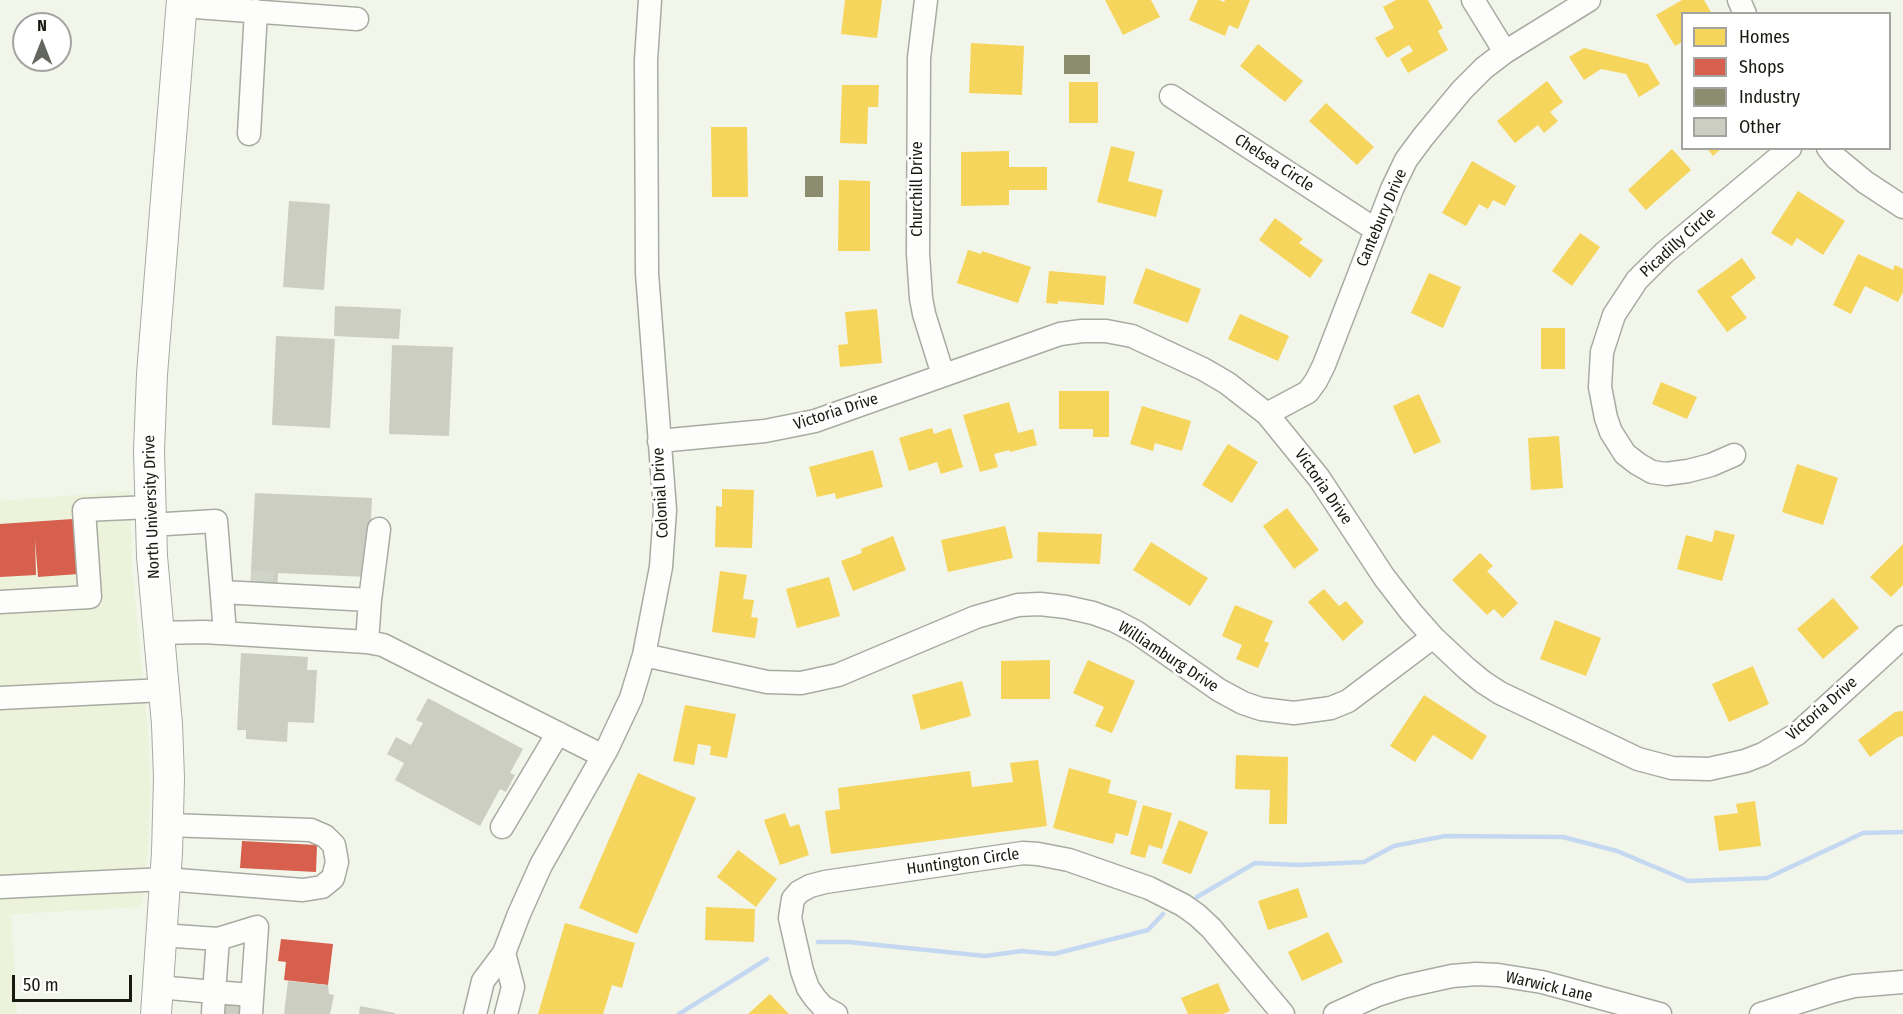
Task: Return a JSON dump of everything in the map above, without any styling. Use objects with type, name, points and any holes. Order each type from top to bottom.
[{"type":"main road","name":"North University Drive","points":[[157,1001],[168,825],[168,753],[150,516],[149,451],[152,374],[182,3]]},
{"type":"street","name":"Colonial Drive","points":[[476,1014],[483,981],[504,953],[541,865],[603,756],[631,698],[644,655],[657,595],[665,536],[665,510],[647,273],[646,60],[650,0]]},
{"type":"street","name":"Churchill Drive","points":[[926,0],[919,58],[918,254],[924,314],[943,375]]},
{"type":"street","points":[[1473,0],[1505,52]]},
{"type":"street","name":"Cantebury Drive","points":[[1267,414],[1308,392],[1316,381],[1392,189],[1406,160],[1423,137],[1462,90],[1505,52],[1589,0]]},
{"type":"street","points":[[182,3],[357,20]]},
{"type":"street","points":[[249,134],[256,11]]},
{"type":"street","name":"Chelsea Circle","points":[[1171,96],[1376,230]]},
{"type":"street","name":"Picadilly Circle","points":[[1734,455],[1711,465],[1666,474],[1652,472],[1625,454],[1611,432],[1606,418],[1600,387],[1602,352],[1614,315],[1637,280],[1664,253],[1788,150]]},
{"type":"street","points":[[1830,150],[1865,182],[1903,207]]},
{"type":"street","name":"Victoria Drive","points":[[659,441],[765,431],[815,421],[846,412],[1060,334],[1106,331],[1132,336],[1203,369],[1227,383],[1267,414],[1319,478],[1384,577],[1432,637],[1483,682],[1500,693],[1638,759],[1672,768],[1691,770],[1709,769],[1745,761],[1780,745],[1797,734],[1900,645]]},
{"type":"street","points":[[0,602],[90,597],[84,510],[216,521],[227,593],[225,633]]},
{"type":"street","points":[[367,642],[379,529]]},
{"type":"street","points":[[227,593],[244,581],[251,581]]},
{"type":"street","points":[[227,593],[284,589],[370,600]]},
{"type":"street","name":"Williamburg Drive","points":[[644,655],[767,682],[801,682],[838,675],[986,614],[1018,605],[1040,604],[1093,613],[1116,621],[1136,632],[1219,690],[1243,703],[1261,709],[1294,713],[1331,708],[1348,701],[1432,637]]},
{"type":"street","points":[[159,633],[225,633],[367,642],[382,645],[603,756]]},
{"type":"street","points":[[0,698],[164,690]]},
{"type":"street","points":[[502,827],[558,733]]},
{"type":"street","points":[[0,887],[165,879],[303,890],[322,887],[333,878],[337,862],[334,845],[325,836],[311,830],[168,825]]},
{"type":"street","name":"Huntington Circle","points":[[836,1014],[823,1007],[815,998],[808,988],[802,971],[790,918],[793,899],[799,892],[825,882],[1023,853],[1069,860],[1149,888],[1183,905],[1211,928],[1283,1014]]},
{"type":"street","points":[[157,1001],[251,1005],[257,927],[218,939],[161,935]]},
{"type":"street","points":[[214,1003],[218,939]]},
{"type":"street","points":[[504,953],[513,987],[506,1014]]},
{"type":"street","name":"Warwick Lane","points":[[1335,1014],[1377,995],[1402,987],[1452,976],[1476,974],[1542,982],[1660,1014]]},
{"type":"street","points":[[1774,1012],[1854,986],[1903,982]]},
{"type":"shaded area","points":[[130,491],[132,569],[148,732],[150,787],[148,851],[142,907],[11,914],[17,1014],[0,1014],[0,501]]},
{"type":"building: Homes","points":[[845,0],[882,0],[877,38],[841,34]]},
{"type":"building: Homes","points":[[1105,0],[1151,0],[1160,17],[1123,35]]},
{"type":"building: Homes","points":[[1198,0],[1224,2],[1225,0],[1250,0],[1238,29],[1229,25],[1225,36],[1189,20]]},
{"type":"building: Homes","points":[[1396,0],[1428,0],[1443,28],[1438,31],[1448,50],[1408,73],[1400,59],[1413,51],[1409,45],[1387,58],[1375,38],[1394,28],[1383,7]]},
{"type":"building: Homes","points":[[1682,0],[1704,0],[1711,12],[1681,12],[1681,43],[1675,46],[1656,15]]},
{"type":"building: Homes","points":[[971,43],[1024,46],[1022,95],[969,93]]},
{"type":"building: Homes","points":[[1258,44],[1303,81],[1285,102],[1240,66]]},
{"type":"building: Homes","points":[[1584,48],[1648,64],[1660,84],[1639,97],[1626,74],[1601,69],[1584,80],[1569,57]]},
{"type":"building: Homes","points":[[1547,81],[1563,102],[1550,112],[1558,121],[1544,133],[1538,125],[1515,143],[1497,121]]},
{"type":"building: Homes","points":[[1069,82],[1098,82],[1098,123],[1069,123]]},
{"type":"building: Homes","points":[[842,85],[879,85],[878,107],[868,107],[867,144],[840,143]]},
{"type":"building: Homes","points":[[1326,103],[1374,147],[1357,165],[1309,121]]},
{"type":"building: Homes","points":[[711,127],[747,127],[748,197],[712,197]]},
{"type":"building: Homes","points":[[1111,146],[1135,152],[1128,181],[1163,190],[1156,217],[1097,202]]},
{"type":"building: Homes","points":[[1672,149],[1691,170],[1646,210],[1628,190]]},
{"type":"building: Homes","points":[[1708,150],[1720,150],[1713,156]]},
{"type":"building: Homes","points":[[1009,151],[1009,167],[1047,167],[1047,190],[1009,190],[1009,205],[961,206],[961,152]]},
{"type":"building: Homes","points":[[1472,161],[1516,186],[1505,206],[1493,200],[1488,209],[1479,204],[1466,226],[1442,213]]},
{"type":"building: Homes","points":[[839,180],[870,181],[870,251],[838,251]]},
{"type":"building: Homes","points":[[1798,191],[1845,221],[1823,255],[1797,238],[1792,246],[1771,233]]},
{"type":"building: Homes","points":[[1275,218],[1303,239],[1299,243],[1323,260],[1310,278],[1259,240]]},
{"type":"building: Homes","points":[[1580,233],[1600,247],[1572,286],[1552,271]]},
{"type":"building: Homes","points":[[968,250],[981,254],[982,251],[1031,267],[1018,303],[957,283]]},
{"type":"building: Homes","points":[[1858,254],[1893,270],[1895,265],[1903,269],[1903,292],[1898,302],[1865,286],[1851,314],[1833,305]]},
{"type":"building: Homes","points":[[1742,258],[1756,278],[1731,297],[1747,318],[1727,332],[1697,291]]},
{"type":"building: Homes","points":[[1146,268],[1201,289],[1188,323],[1133,303]]},
{"type":"building: Homes","points":[[1049,271],[1106,276],[1104,305],[1058,301],[1058,304],[1046,303]]},
{"type":"building: Homes","points":[[1429,273],[1461,287],[1443,328],[1411,313]]},
{"type":"building: Homes","points":[[877,309],[882,363],[840,367],[838,345],[848,344],[845,312]]},
{"type":"building: Homes","points":[[1240,314],[1289,336],[1278,361],[1228,339]]},
{"type":"building: Homes","points":[[1541,328],[1565,328],[1565,369],[1541,369]]},
{"type":"building: Homes","points":[[1661,382],[1697,397],[1687,419],[1652,404]]},
{"type":"building: Homes","points":[[1059,391],[1109,391],[1109,437],[1093,437],[1093,429],[1059,429]]},
{"type":"building: Homes","points":[[1419,394],[1441,442],[1414,454],[1393,406]]},
{"type":"building: Homes","points":[[1009,402],[1018,433],[1033,429],[1037,445],[994,454],[998,467],[980,472],[963,415]]},
{"type":"building: Homes","points":[[1142,406],[1191,421],[1182,451],[1155,443],[1153,451],[1130,444]]},
{"type":"building: Homes","points":[[932,428],[934,434],[951,428],[963,467],[941,474],[937,462],[909,471],[899,438]]},
{"type":"building: Homes","points":[[1559,436],[1563,488],[1531,490],[1528,438]]},
{"type":"building: Homes","points":[[1228,444],[1258,462],[1232,503],[1202,485]]},
{"type":"building: Homes","points":[[873,450],[883,487],[836,499],[835,493],[817,497],[809,467]]},
{"type":"building: Homes","points":[[1797,464],[1838,478],[1823,525],[1782,512]]},
{"type":"building: Homes","points":[[722,489],[754,490],[752,548],[715,547],[716,506],[722,507]]},
{"type":"building: Homes","points":[[1287,508],[1319,550],[1294,569],[1263,526]]},
{"type":"building: Homes","points":[[1005,526],[1013,558],[948,572],[941,540]]},
{"type":"building: Homes","points":[[1715,530],[1735,535],[1722,581],[1677,569],[1686,535],[1712,542]]},
{"type":"building: Homes","points":[[1038,532],[1102,534],[1100,564],[1037,562]]},
{"type":"building: Homes","points":[[893,536],[906,570],[853,591],[841,561],[862,553],[861,549]]},
{"type":"building: Homes","points":[[1151,542],[1208,578],[1190,606],[1133,570]]},
{"type":"building: Homes","points":[[1903,544],[1903,585],[1891,597],[1870,577]]},
{"type":"building: Homes","points":[[1480,553],[1493,566],[1487,571],[1518,603],[1503,618],[1494,609],[1487,615],[1452,580]]},
{"type":"building: Homes","points":[[720,571],[747,575],[743,599],[754,600],[751,617],[758,618],[755,638],[712,632]]},
{"type":"building: Homes","points":[[829,577],[840,616],[797,628],[786,589]]},
{"type":"building: Homes","points":[[1324,589],[1339,606],[1346,601],[1364,622],[1343,641],[1308,602]]},
{"type":"building: Homes","points":[[1833,598],[1859,628],[1823,659],[1797,629]]},
{"type":"building: Homes","points":[[1235,605],[1273,621],[1264,641],[1269,643],[1258,668],[1236,659],[1242,645],[1222,636]]},
{"type":"building: Homes","points":[[1555,620],[1601,638],[1586,676],[1540,659]]},
{"type":"building: Homes","points":[[1050,660],[1050,699],[1001,699],[1001,661]]},
{"type":"building: Homes","points":[[1088,660],[1135,681],[1112,733],[1095,726],[1104,707],[1073,693]]},
{"type":"building: Homes","points":[[1753,666],[1769,704],[1729,722],[1712,684]]},
{"type":"building: Homes","points":[[962,681],[971,716],[921,730],[912,695]]},
{"type":"building: Homes","points":[[1424,695],[1487,736],[1472,760],[1433,735],[1415,762],[1390,746]]},
{"type":"building: Homes","points":[[685,705],[736,714],[727,758],[710,755],[711,746],[698,744],[694,765],[673,761]]},
{"type":"building: Homes","points":[[1903,711],[1903,736],[1898,737],[1870,757],[1858,740],[1895,712]]},
{"type":"building: Homes","points":[[1236,755],[1288,757],[1287,824],[1269,824],[1270,790],[1235,789]]},
{"type":"building: Homes","points":[[1038,760],[1047,826],[831,854],[825,811],[840,809],[838,788],[970,771],[972,787],[1013,782],[1010,763]]},
{"type":"building: Homes","points":[[1069,768],[1111,780],[1108,793],[1137,801],[1128,836],[1116,833],[1113,844],[1053,828]]},
{"type":"building: Homes","points":[[638,773],[696,798],[637,934],[579,908]]},
{"type":"building: Homes","points":[[1755,801],[1761,846],[1719,851],[1714,816],[1738,813],[1736,804]]},
{"type":"building: Homes","points":[[1143,805],[1172,813],[1162,849],[1149,845],[1145,858],[1130,854]]},
{"type":"building: Homes","points":[[785,813],[790,827],[799,824],[809,855],[780,865],[764,820]]},
{"type":"building: Homes","points":[[1179,820],[1208,832],[1191,874],[1162,863]]},
{"type":"building: Homes","points":[[738,850],[777,879],[756,907],[717,877]]},
{"type":"building: Homes","points":[[1298,888],[1308,917],[1268,930],[1258,901]]},
{"type":"building: Homes","points":[[706,907],[755,909],[754,942],[705,940]]},
{"type":"building: Homes","points":[[565,923],[635,943],[622,988],[612,985],[603,1014],[538,1014]]},
{"type":"building: Homes","points":[[1328,932],[1343,962],[1302,981],[1288,952]]},
{"type":"building: Homes","points":[[1218,983],[1230,1011],[1223,1014],[1188,1014],[1181,998]]},
{"type":"building: Homes","points":[[770,994],[789,1014],[748,1014]]},
{"type":"building: Shops","points":[[73,519],[78,574],[38,577],[35,539],[36,575],[0,577],[0,524]]},
{"type":"building: Shops","points":[[242,841],[317,845],[316,872],[240,868]]},
{"type":"building: Shops","points":[[281,939],[333,944],[328,985],[284,980],[286,962],[278,961]]},
{"type":"building: Industry","points":[[1064,55],[1090,55],[1090,74],[1064,74]]},
{"type":"building: Industry","points":[[805,176],[823,176],[823,197],[805,197]]},
{"type":"building: Other","points":[[289,201],[330,204],[324,290],[283,287]]},
{"type":"building: Other","points":[[335,306],[401,309],[399,339],[334,336]]},
{"type":"building: Other","points":[[276,336],[335,339],[330,428],[272,425]]},
{"type":"building: Other","points":[[392,345],[453,347],[449,436],[389,434]]},
{"type":"building: Other","points":[[255,493],[372,498],[368,577],[278,573],[277,591],[250,590]]},
{"type":"building: Other","points":[[241,653],[308,657],[307,670],[317,670],[314,723],[288,722],[287,742],[246,739],[246,730],[237,730]]},
{"type":"building: Other","points":[[428,698],[523,749],[510,773],[515,775],[506,792],[500,789],[480,826],[395,780],[404,763],[387,754],[396,737],[411,745],[423,723],[416,720]]},
{"type":"building: Other","points":[[288,981],[328,985],[329,994],[334,995],[330,1014],[284,1014]]},
{"type":"building: Other","points":[[223,986],[243,988],[241,1014],[221,1014]]},
{"type":"building: Other","points":[[360,1006],[395,1013],[395,1014],[359,1014]]},
{"type":"waterway","points":[[1197,897],[1255,863],[1298,865],[1364,862],[1394,846],[1445,836],[1563,837],[1617,851],[1688,881],[1767,878],[1863,833],[1903,832]]},
{"type":"waterway","points":[[818,942],[849,942],[985,956],[1022,951],[1054,954],[1148,930],[1163,914]]},
{"type":"waterway","points":[[679,1014],[767,959]]},
{"type":"tunnel","points":[[251,581],[277,583]]}]
